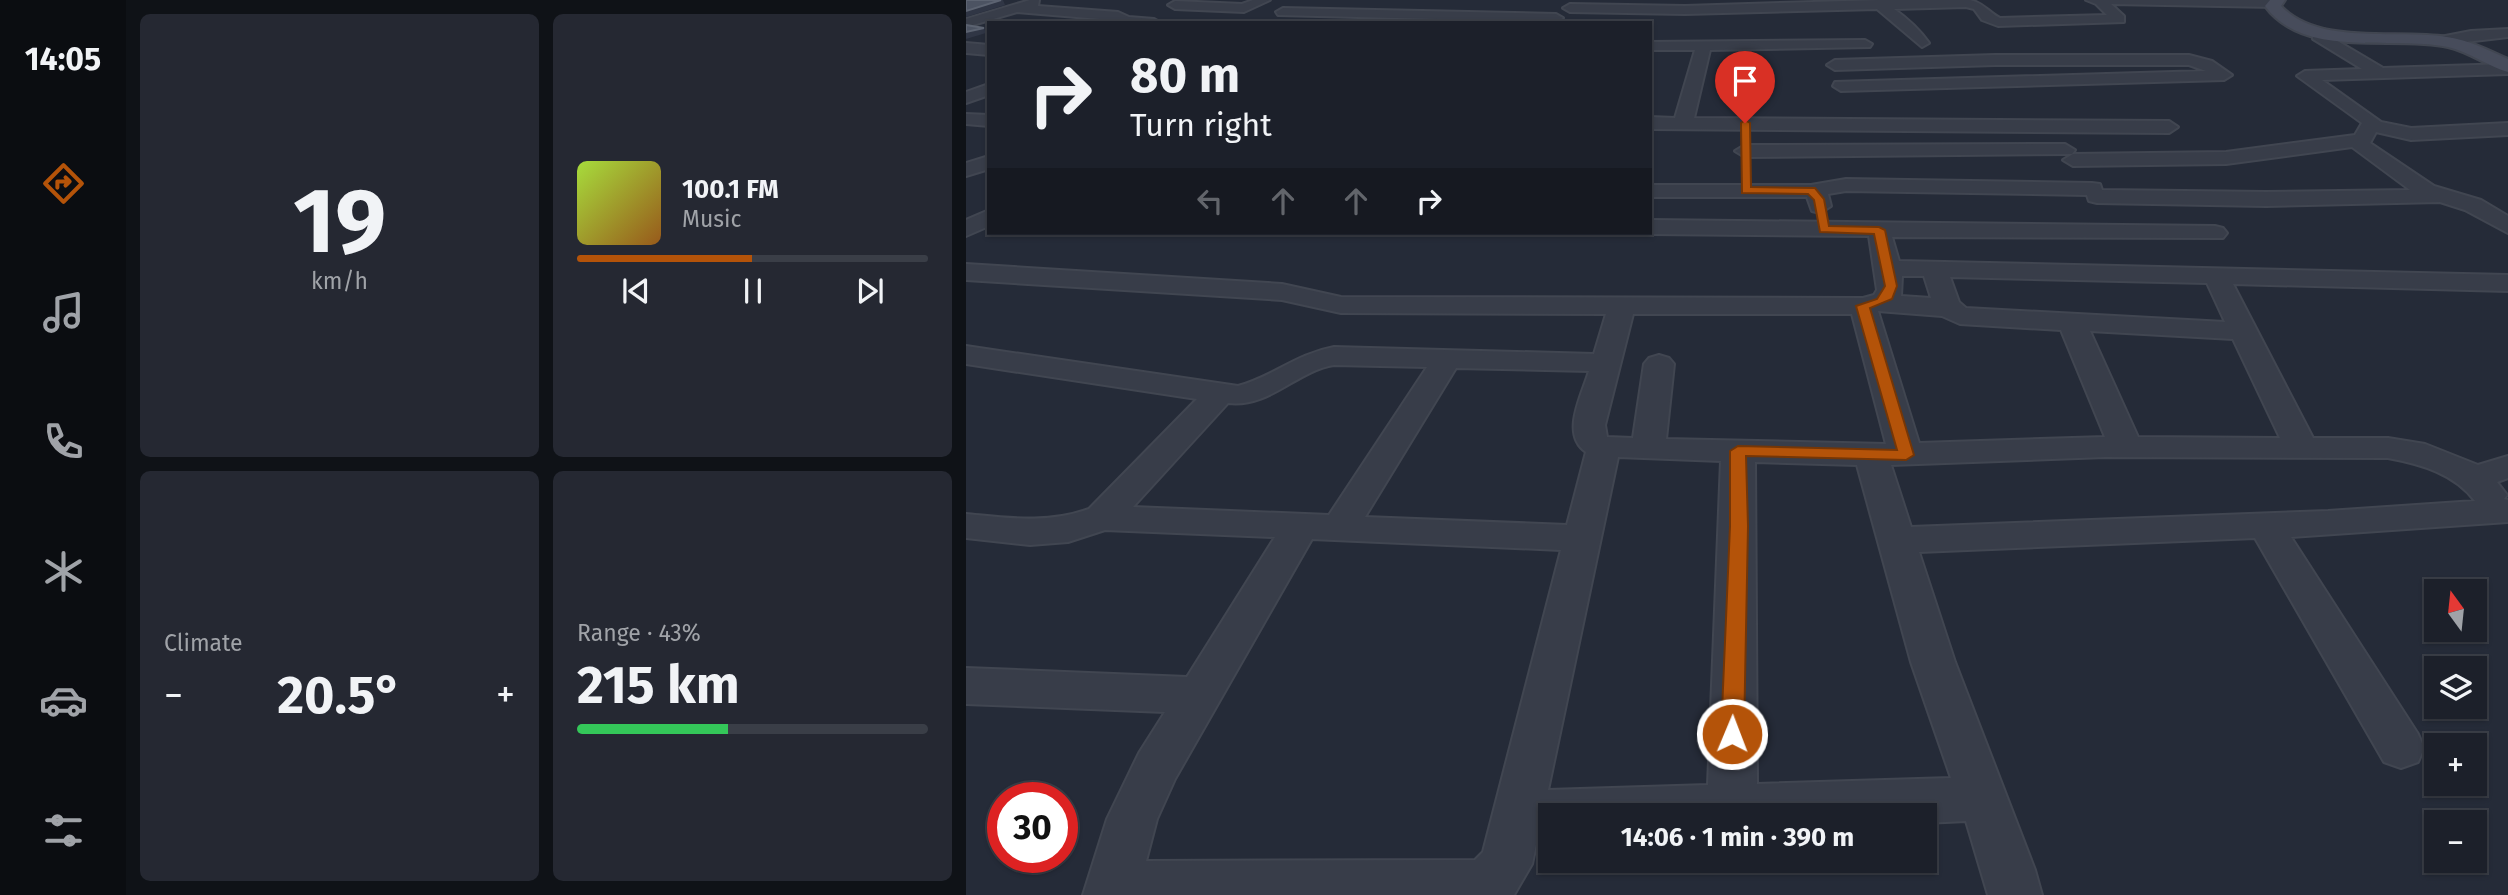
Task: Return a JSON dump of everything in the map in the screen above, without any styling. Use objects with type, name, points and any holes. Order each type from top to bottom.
[{"type":"street","points":[[1175,5],[1244,8],[1264,0]]},
{"type":"street","points":[[1310,0],[1278,14],[1553,20],[1570,8],[1591,0]]},
{"type":"street","points":[[2091,0],[2276,2],[2275,10],[2294,25],[2325,33],[2440,41],[2461,46],[2508,67]]},
{"type":"street","points":[[1791,14],[1879,4],[1975,4],[1991,21],[1998,22],[2119,19],[2099,0]]},
{"type":"street","points":[[966,23],[1036,1]]},
{"type":"street","points":[[1090,14],[1124,4]]},
{"type":"street","points":[[1879,4],[1928,42],[1902,43]]},
{"type":"street","points":[[1570,8],[1639,18],[1892,13]]},
{"type":"street","points":[[966,9],[1090,14],[1123,18],[1118,21]]},
{"type":"street","points":[[1791,14],[1835,65],[1841,94],[1842,124]]},
{"type":"street","points":[[1206,18],[1250,20]]},
{"type":"street","points":[[2325,33],[2318,36],[2381,75]]},
{"type":"street","points":[[2440,41],[2472,35],[2508,33]]},
{"type":"street","points":[[1652,46],[1703,48],[1882,44]]},
{"type":"street","points":[[2015,47],[2054,80]]},
{"type":"street","points":[[966,48],[987,50]]},
{"type":"street","points":[[1683,123],[1703,48]]},
{"type":"street","points":[[1835,65],[2189,60],[2206,64],[2224,75],[2054,80],[1841,94]]},
{"type":"street","points":[[2508,67],[2381,75],[2305,76],[2367,118],[2366,133],[2360,144],[2380,160],[2440,196],[2473,205],[2508,226]]},
{"type":"street","points":[[1841,94],[1884,103]]},
{"type":"street","points":[[966,119],[987,121]]},
{"type":"street","points":[[1652,123],[2169,127]]},
{"type":"street","points":[[1745,123],[1746,190]]},
{"type":"street","points":[[2048,125],[2123,233]]},
{"type":"street","points":[[1745,151],[2226,158],[2366,133],[2411,135],[2508,129]]},
{"type":"street","points":[[966,170],[987,163]]},
{"type":"street","points":[[1652,191],[1811,191],[1846,186],[2277,199],[2440,196]]},
{"type":"street","points":[[1811,191],[1819,199],[1824,229]]},
{"type":"street","points":[[966,229],[987,218]]},
{"type":"street","points":[[1652,227],[2215,233]]},
{"type":"street","points":[[1872,304],[1887,297],[1891,286],[1879,230]]},
{"type":"street","points":[[1887,268],[2508,283]]},
{"type":"street","points":[[1935,270],[1948,307],[1960,316],[2244,331]]},
{"type":"street","points":[[966,272],[1128,280],[1282,292],[1342,304],[1872,304],[1948,307]]},
{"type":"street","points":[[2216,276],[2301,447]]},
{"type":"street","points":[[1872,304],[1896,540],[1933,662],[2015,895]]},
{"type":"street","points":[[1622,305],[1589,425],[1589,438],[1594,444],[1604,447],[1889,455],[2126,447],[2388,448],[2425,454],[2475,477],[2506,513]]},
{"type":"street","points":[[2072,323],[2126,447]]},
{"type":"street","points":[[966,355],[1219,394],[1253,392],[1299,366],[1325,357],[1606,363]]},
{"type":"street","points":[[1110,895],[1132,819],[1156,768],[1199,695],[1320,527],[1448,358]]},
{"type":"street","points":[[1648,449],[1659,364]]},
{"type":"street","points":[[1102,519],[1219,394]]},
{"type":"street","points":[[1119,895],[1139,887],[1449,891],[1482,886],[1497,876],[1506,864],[1604,447]]},
{"type":"street","points":[[1732,803],[1734,637],[1739,526],[1738,451]]},
{"type":"street","points":[[2475,477],[2508,467]]},
{"type":"street","points":[[1896,540],[2266,526],[2506,513]]},
{"type":"street","points":[[966,526],[1030,533],[1068,530],[1102,519],[1582,537]]},
{"type":"street","points":[[2266,526],[2400,748]]},
{"type":"street","points":[[966,686],[1199,695]]},
{"type":"street","points":[[1840,803],[1983,799]]},
{"type":"street","points":[[1518,813],[1538,812]]},
{"type":"building","points":[[966,0],[1001,0],[966,11]]},
{"type":"building","points":[[966,25],[984,28],[966,32]]},
{"type":"route","points":[[1732,734],[1739,526],[1738,451],[1906,455],[1863,306],[1881,302],[1887,297],[1891,286],[1879,230],[1824,229],[1819,199],[1815,192],[1746,190],[1745,123]]}]
